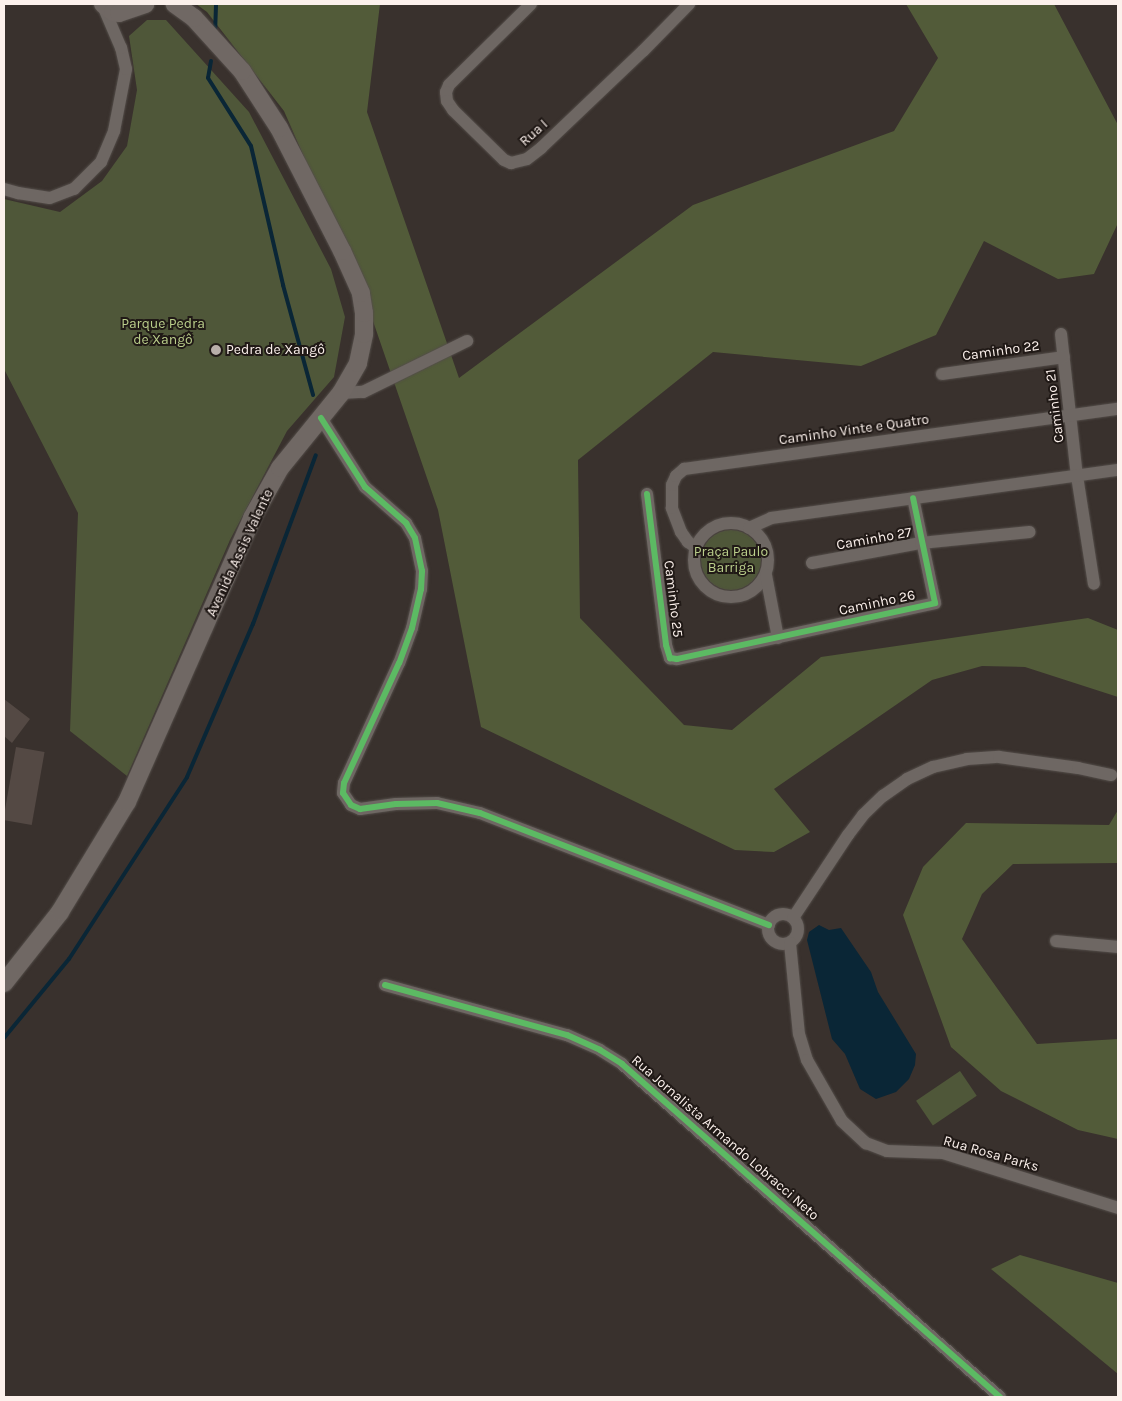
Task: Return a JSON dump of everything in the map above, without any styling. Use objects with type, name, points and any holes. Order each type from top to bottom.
[{"type":"main road","points":[[103,4],[113,12],[145,4]]},
{"type":"main road","name":"Avenida Assis Valente","points":[[4,983],[60,912],[127,802],[252,518],[280,468],[341,393],[358,363],[364,334],[364,313],[361,293],[280,128],[259,96],[222,48],[194,18],[175,4]]},
{"type":"street","points":[[4,189],[50,198],[74,188],[101,162],[114,131],[125,84],[126,70],[121,48],[103,4]]},
{"type":"street","name":"Rua I","points":[[531,4],[449,85],[446,92],[447,101],[453,110],[504,160],[511,163],[527,160],[541,148],[643,52],[689,4]]},
{"type":"street","points":[[121,48],[123,18],[129,7]]},
{"type":"street","name":"Caminho 21","points":[[1061,334],[1077,476],[1094,584]]},
{"type":"street","points":[[341,393],[363,392],[467,341]]},
{"type":"street","name":"Caminho 22","points":[[942,374],[1064,357]]},
{"type":"street","name":"Caminho Vinte e Quatro","points":[[695,547],[680,532],[672,508],[672,485],[676,476],[684,469],[1118,408]]},
{"type":"street","points":[[321,418],[366,487],[406,524],[415,538],[422,571],[421,589],[406,646],[344,783],[343,794],[351,805],[360,809],[396,804],[437,803],[480,813],[769,925]]},
{"type":"street","points":[[749,528],[771,518],[1118,470]]},
{"type":"street","name":"Caminho 25","points":[[647,494],[664,630],[670,658],[686,658],[778,638]]},
{"type":"street","name":"Caminho 26","points":[[778,638],[935,603],[913,498]]},
{"type":"street","points":[[766,575],[750,593],[735,598],[720,596],[707,589],[697,577],[693,562],[695,547],[702,536],[712,528],[724,523],[737,523],[749,528],[764,544],[767,554],[766,575],[778,638]]},
{"type":"street","name":"Caminho 27","points":[[812,563],[921,543],[1029,532]]},
{"type":"street","points":[[793,918],[848,834],[863,815],[883,796],[907,779],[933,767],[967,759],[999,757],[1078,768],[1111,775]]},
{"type":"street","points":[[769,925],[779,915],[793,918]]},
{"type":"street","points":[[769,925],[772,939],[780,944],[790,943],[798,931],[793,918]]},
{"type":"street","points":[[1056,941],[1118,947]]},
{"type":"street","name":"Rua Rosa Parks","points":[[790,943],[799,1034],[807,1060],[842,1121],[866,1143],[886,1151],[943,1153],[1118,1208]]},
{"type":"street","name":"Rua Jornalista Armando Lobracci Neto","points":[[385,985],[567,1035],[600,1050],[622,1064],[1000,1397]]},
{"type":"green space","points":[[196,4],[380,4],[367,112],[459,378],[693,205],[894,131],[938,58],[906,4],[1054,4],[1118,125],[1118,223],[1094,274],[1058,279],[984,241],[936,335],[861,366],[713,352],[578,460],[580,618],[684,725],[732,730],[821,657],[1088,618],[1118,630],[1118,697],[1025,667],[982,666],[932,680],[774,789],[810,832],[774,852],[735,850],[481,727],[438,510],[364,295],[284,111],[207,12]]},
{"type":"green space","name":"Parque Pedra de Xangô","points":[[147,20],[166,20],[249,112],[331,269],[345,317],[334,377],[287,431],[230,540],[127,776],[70,731],[78,513],[4,369],[4,199],[60,212],[102,181],[127,146],[137,90],[129,36]]},
{"type":"green space","name":"Praça Paulo Barriga","points":[[731,530],[748,535],[756,543],[761,560],[756,577],[748,585],[731,590],[714,585],[706,577],[701,560],[706,543],[714,535]]},
{"type":"green space","points":[[1118,810],[1118,863],[1013,864],[982,894],[962,939],[1037,1044],[1118,1039],[1118,1139],[1078,1130],[1001,1091],[951,1047],[903,915],[923,867],[966,823],[1109,825]]},
{"type":"green space","points":[[960,1071],[977,1096],[933,1126],[916,1101]]},
{"type":"green space","points":[[1020,1255],[1118,1283],[1118,1374],[991,1269]]},
{"type":"water","points":[[819,925],[829,930],[841,928],[871,972],[878,992],[916,1054],[915,1065],[909,1079],[896,1092],[876,1099],[860,1089],[845,1054],[832,1039],[807,940],[809,932]]},
{"type":"building","points":[[4,699],[30,719],[12,743],[4,736]]},
{"type":"building","points":[[16,747],[45,752],[32,825],[4,820]]},
{"type":"waterway","points":[[215,34],[216,4]]},
{"type":"waterway","points":[[211,61],[208,78],[251,146],[283,285],[313,395]]},
{"type":"waterway","points":[[4,1038],[69,959],[187,777],[253,624],[316,455]]},
{"type":"cycle path","points":[[321,418],[365,487],[406,523],[415,538],[422,571],[421,589],[412,628],[399,663],[344,783],[343,793],[351,805],[360,809],[396,804],[437,803],[480,813],[769,925]]},
{"type":"cycle path","points":[[647,494],[666,645],[670,658],[677,659],[935,603],[913,498]]},
{"type":"cycle path","points":[[385,985],[567,1035],[600,1050],[622,1064],[1000,1397]]},
{"type":"place","name":"Pedra de Xangô","points":[[216,350]]}]
